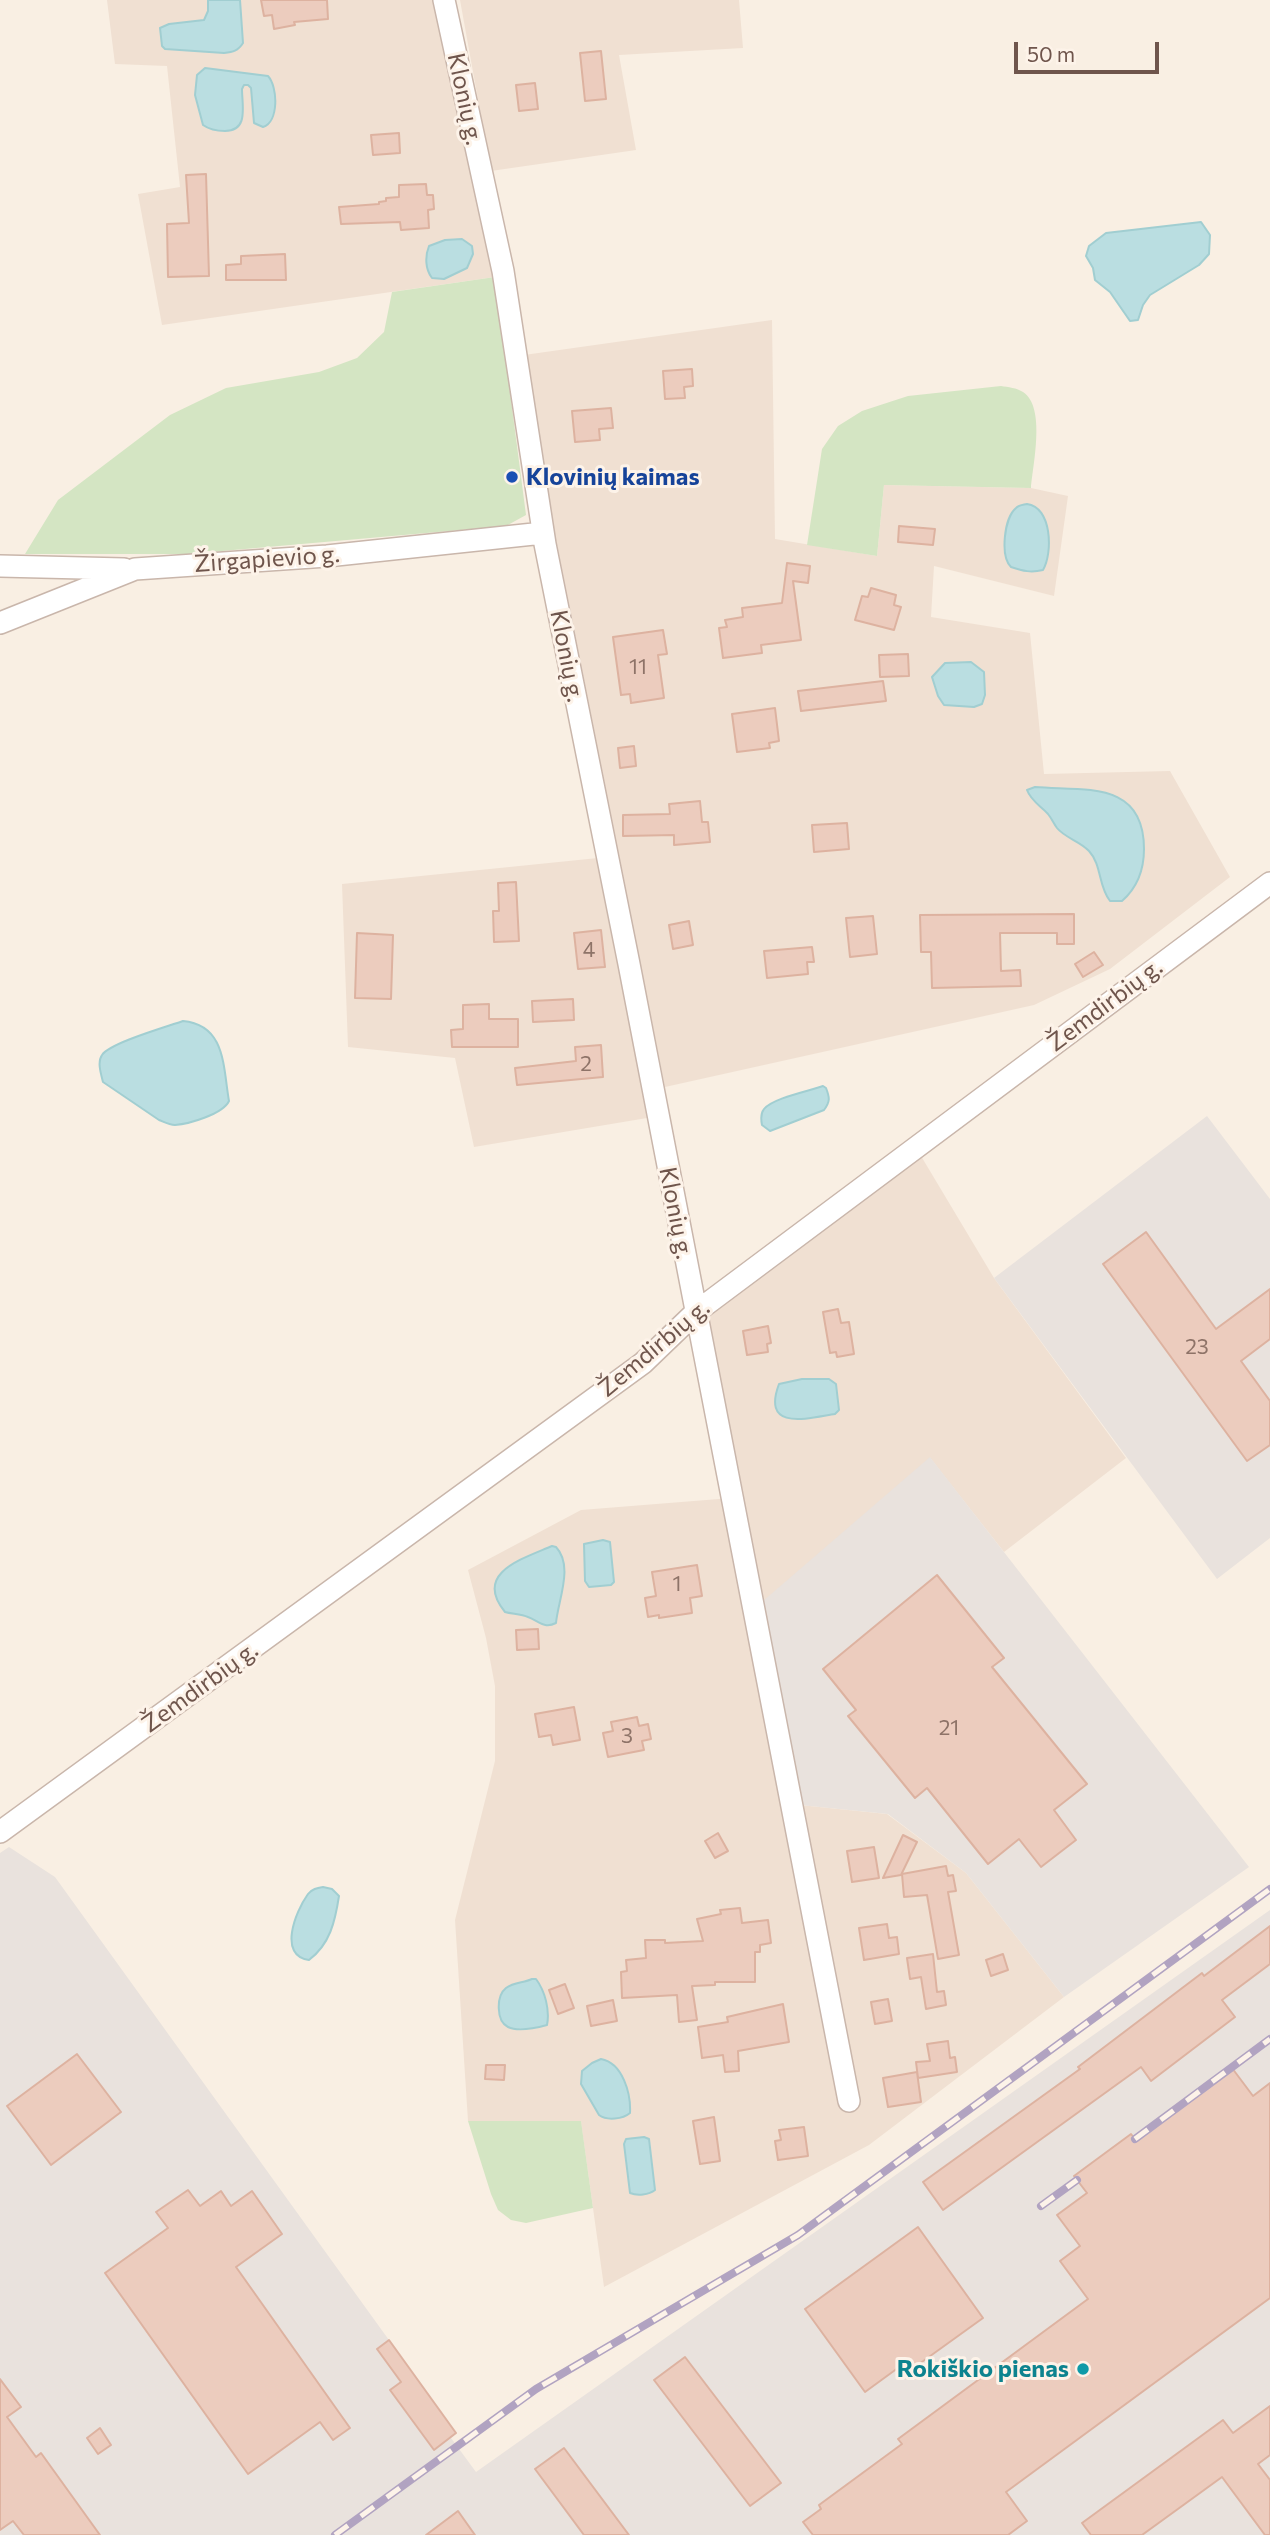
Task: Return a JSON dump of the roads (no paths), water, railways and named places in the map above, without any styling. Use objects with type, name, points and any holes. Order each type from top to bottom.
[{"type":"street","name":"Klonių g.","points":[[444,0],[503,271],[543,533],[849,2101]]},
{"type":"street","name":"Žirgapievio g.","points":[[0,623],[135,569],[327,556],[543,533]]},
{"type":"street","points":[[0,565],[135,569]]},
{"type":"street","name":"Žemdirbių g.","points":[[0,1832],[643,1363],[695,1312],[1270,883]]},
{"type":"water","points":[[208,0],[240,0],[241,46],[235,51],[224,53],[165,49],[162,46],[160,28],[169,24],[204,20],[208,11]]},
{"type":"water","points":[[205,68],[268,76],[274,88],[275,104],[268,124],[263,127],[254,123],[251,88],[244,85],[243,116],[238,127],[222,131],[203,125],[195,95],[197,75]]},
{"type":"water","points":[[1201,222],[1210,235],[1209,254],[1199,265],[1150,295],[1138,320],[1130,321],[1110,292],[1095,280],[1093,268],[1086,256],[1089,246],[1106,233]]},
{"type":"water","points":[[462,239],[472,246],[473,254],[467,268],[444,279],[432,278],[426,262],[429,246],[445,240]]},
{"type":"water","points":[[1027,504],[1035,507],[1046,522],[1049,542],[1043,570],[1027,571],[1011,567],[1005,555],[1006,528],[1012,513],[1016,508]]},
{"type":"water","points":[[971,662],[984,672],[985,695],[982,704],[974,707],[944,705],[932,677],[945,663]]},
{"type":"water","points":[[1035,787],[1091,790],[1108,794],[1123,800],[1134,811],[1141,827],[1143,864],[1136,884],[1122,901],[1110,901],[1103,889],[1093,857],[1085,848],[1060,831],[1031,797],[1027,790]]},
{"type":"water","points":[[183,1021],[197,1024],[215,1039],[223,1062],[229,1101],[226,1106],[205,1118],[173,1125],[159,1120],[103,1082],[100,1061],[107,1050],[116,1045]]},
{"type":"water","points":[[823,1086],[829,1097],[824,1110],[770,1131],[762,1125],[762,1113],[769,1105]]},
{"type":"water","points":[[802,1379],[829,1379],[836,1384],[839,1410],[835,1414],[801,1419],[782,1416],[776,1410],[775,1399],[779,1384]]},
{"type":"water","points":[[603,1540],[610,1542],[614,1582],[611,1585],[589,1587],[585,1581],[584,1544]]},
{"type":"water","points":[[552,1546],[556,1547],[564,1564],[564,1584],[556,1623],[545,1625],[525,1616],[505,1612],[497,1598],[495,1587],[498,1577],[516,1562]]},
{"type":"water","points":[[323,1887],[332,1889],[339,1896],[327,1940],[309,1960],[294,1951],[292,1932],[298,1911],[308,1894]]},
{"type":"water","points":[[536,1979],[544,1995],[548,2013],[547,2025],[522,2029],[508,2027],[499,2014],[500,1997],[506,1988]]},
{"type":"water","points":[[601,2059],[615,2066],[624,2080],[630,2113],[623,2117],[610,2119],[599,2115],[581,2084],[582,2071]]},
{"type":"water","points":[[626,2139],[649,2139],[655,2190],[646,2194],[630,2193],[624,2144]]},
{"type":"railway","points":[[335,2535],[536,2389],[798,2235],[1270,1889]]},
{"type":"railway","points":[[1135,2139],[1270,2039]]},
{"type":"railway","points":[[1041,2206],[1077,2180]]},
{"type":"place","name":"Klovinių kaimas","points":[[512,477]]},
{"type":"place","name":"Rokiškio pienas","points":[[1083,2369]]}]
